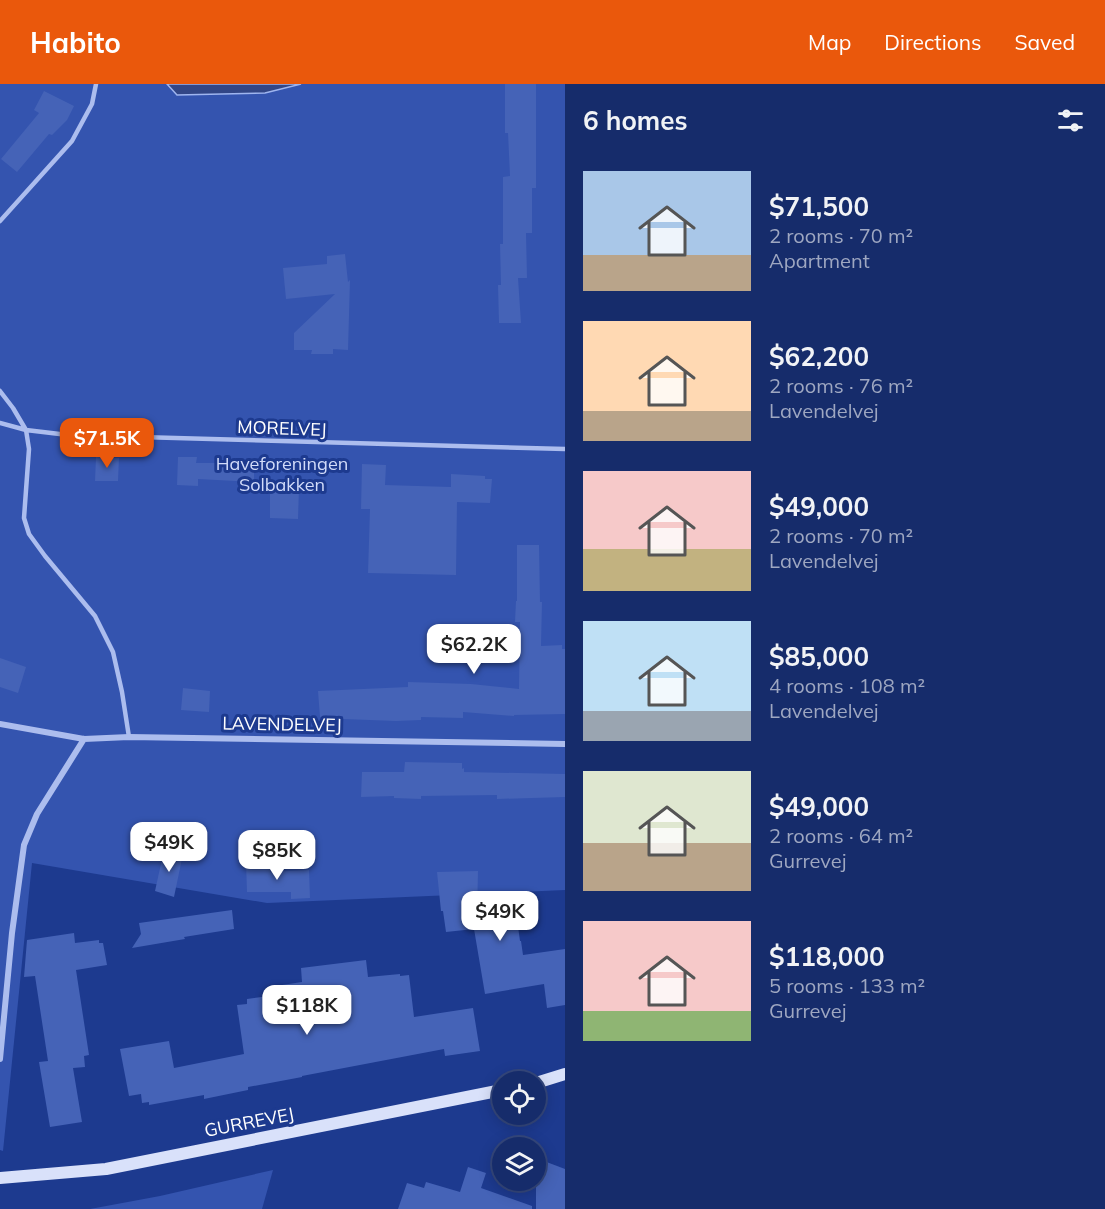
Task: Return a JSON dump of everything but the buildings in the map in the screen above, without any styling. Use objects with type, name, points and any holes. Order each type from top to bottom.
[{"type":"street","name":"LAVENDELVEJ","points":[[0,724],[84,740],[129,737],[565,744]]},
{"type":"street","points":[[0,1059],[12,933],[24,845],[37,814],[84,740]]},
{"type":"street","points":[[546,1080],[565,1074]]},
{"type":"street","name":"GURREVEJ","points":[[0,1178],[106,1169],[492,1092]]},
{"type":"lane","points":[[0,221],[72,141],[92,104],[96,84]]},
{"type":"lane","points":[[0,391],[26,430],[29,449],[24,518],[29,534],[95,616],[112,652],[122,692],[129,737]]},
{"type":"lane","name":"MORELVEJ","points":[[0,423],[26,430],[68,435],[565,449]]},
{"type":"green space","name":"Haveforeningen Solbakken","points":[[0,84],[565,84],[565,890],[267,903],[32,863],[3,1151],[0,1150]]},
{"type":"green space","points":[[273,1170],[262,1209],[90,1209],[160,1196]]},
{"type":"shaded area","points":[[167,84],[301,84],[265,93],[177,95]]}]
